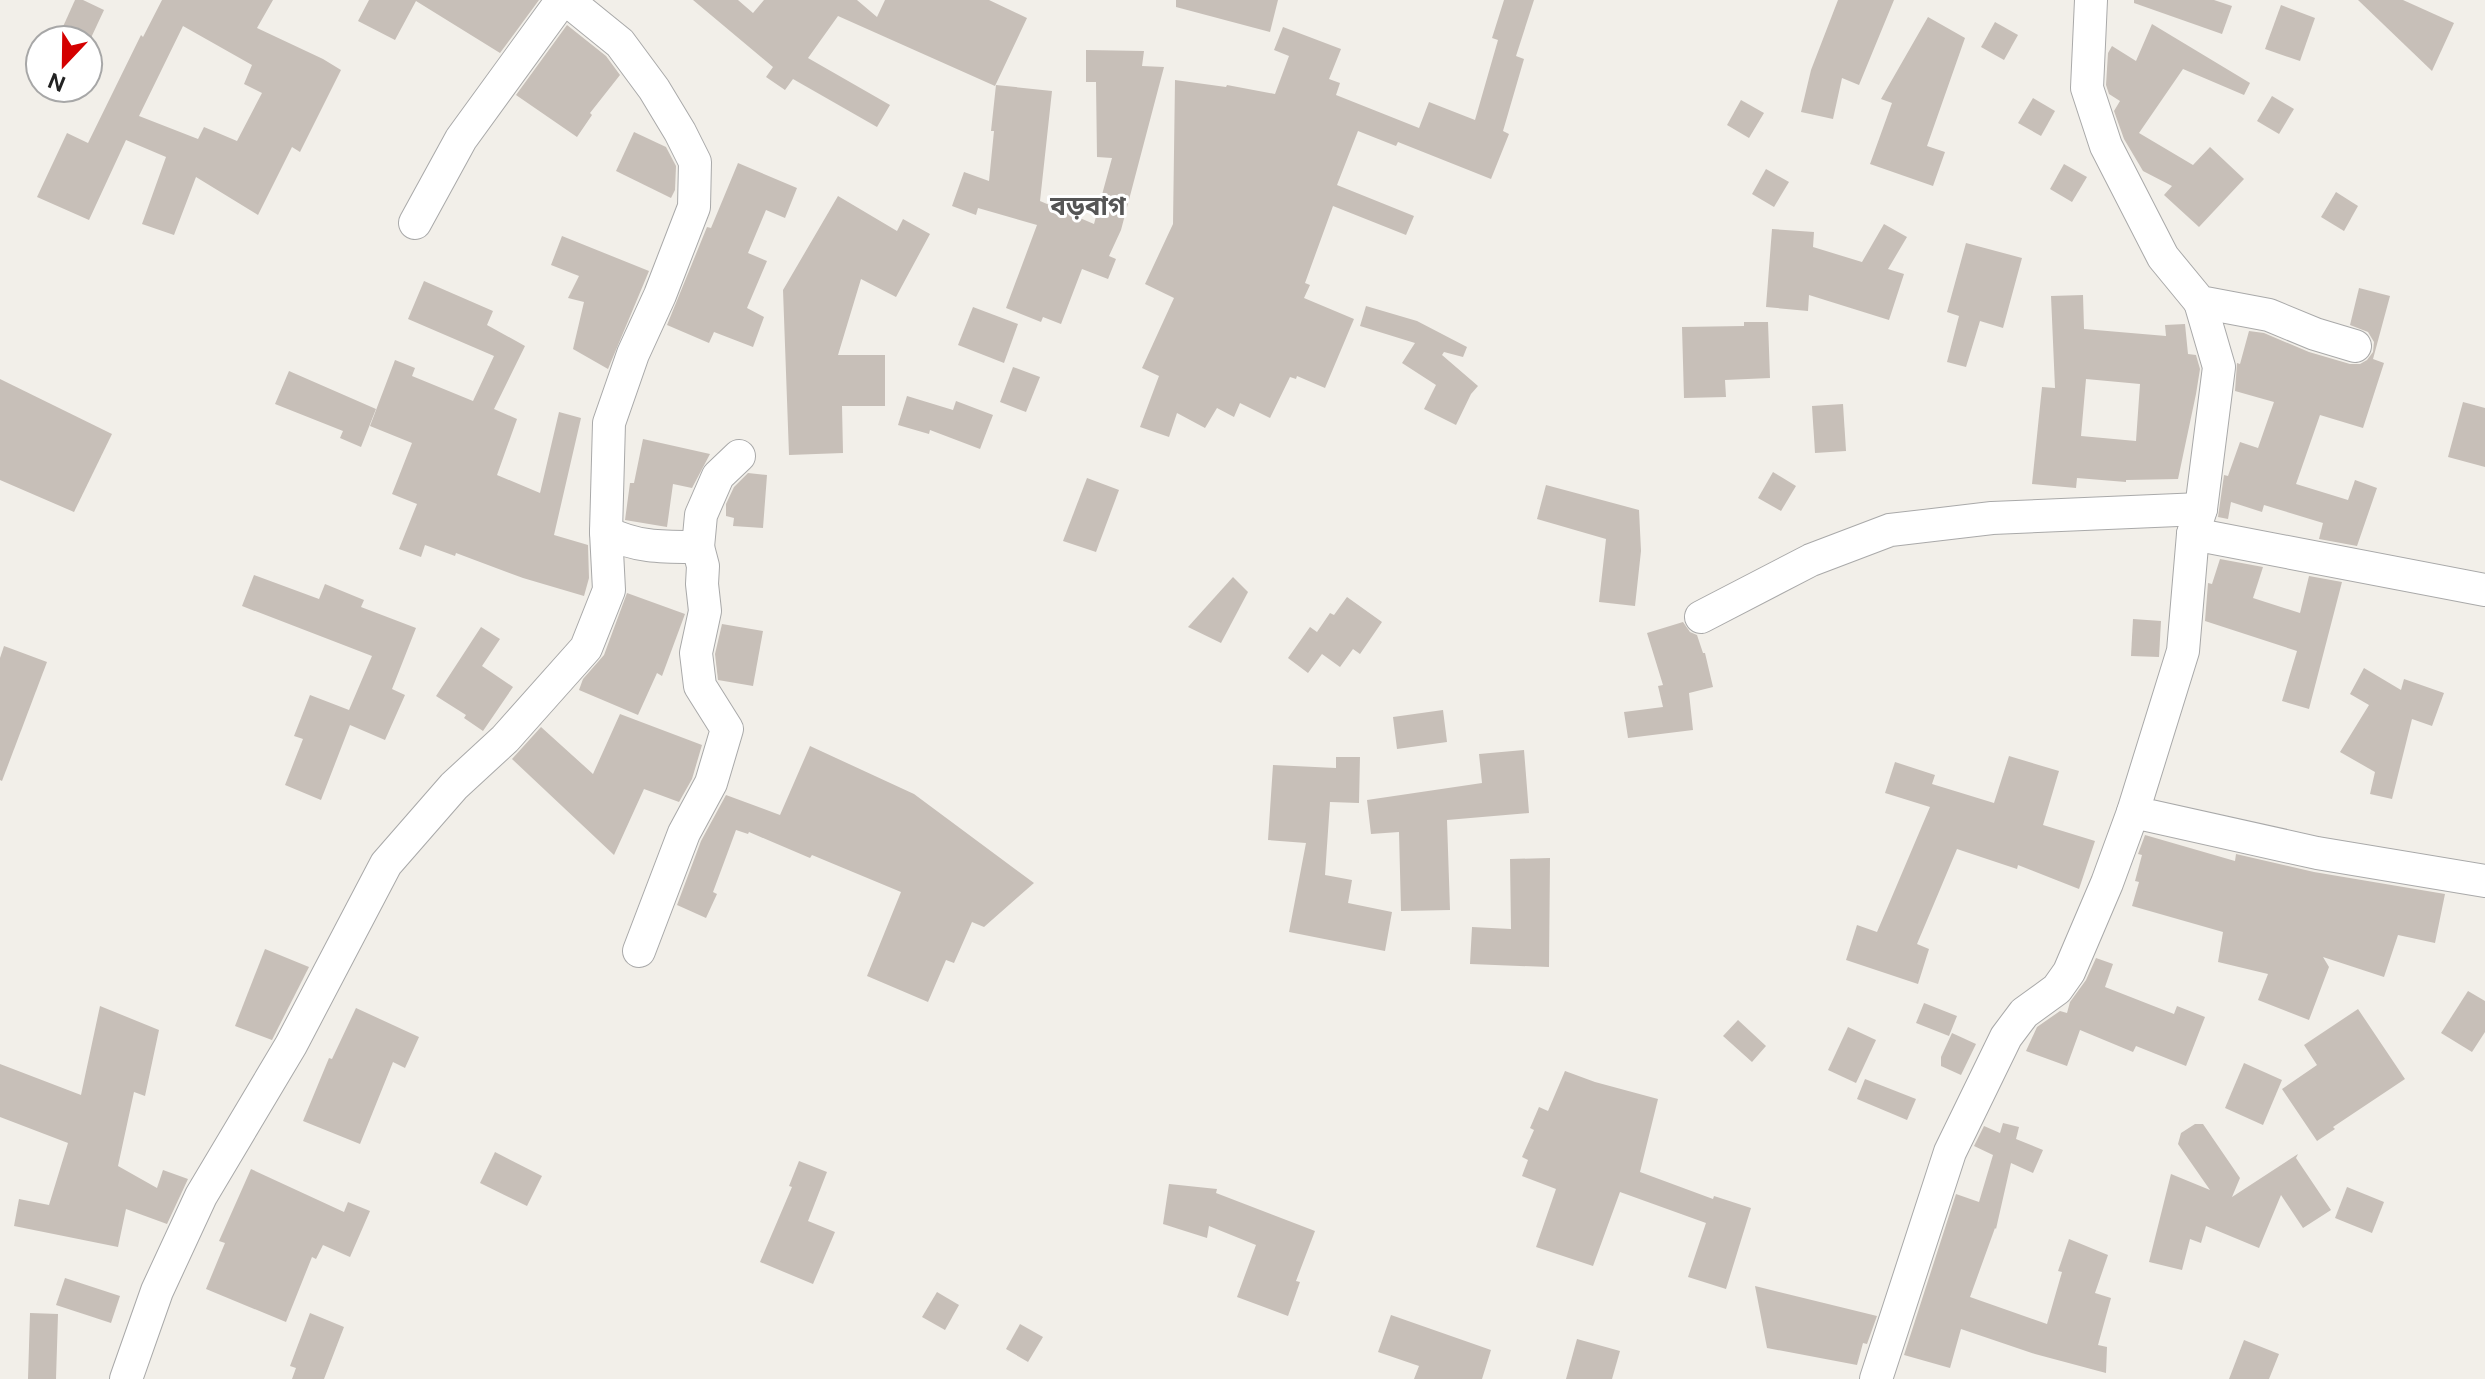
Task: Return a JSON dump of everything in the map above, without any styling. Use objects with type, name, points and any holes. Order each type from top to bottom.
[{"type":"street","points":[[126,1379],[157,1291],[201,1196],[291,1045],[386,864],[454,786],[505,739],[586,648],[609,590],[606,532],[609,423],[633,354],[694,207],[695,162],[654,89],[620,43],[565,0],[461,139],[415,223]]},
{"type":"street","points":[[1876,1379],[1950,1152],[2006,1037],[2024,1013],[2057,989],[2069,972],[2107,883],[2133,812],[2183,651],[2219,367],[2200,302],[2163,257],[2106,146],[2087,88],[2091,0]]},
{"type":"street","points":[[2200,302],[2269,315],[2355,346]]},
{"type":"street","points":[[639,951],[684,833],[711,783],[727,729],[700,686],[696,653],[705,611],[703,566],[698,547],[701,515],[718,476],[739,456]]},
{"type":"street","points":[[1701,617],[1811,560],[1890,530],[1992,518],[2197,522],[2485,590]]},
{"type":"street","points":[[606,532],[626,542],[661,547],[698,547]]},
{"type":"street","points":[[2133,812],[2317,853],[2485,881]]},
{"type":"building","points":[[75,0],[83,0],[104,10],[97,24],[64,24]]},
{"type":"building","points":[[162,0],[273,0],[257,28],[341,70],[300,152],[292,147],[258,215],[196,177],[174,235],[142,224],[166,157],[126,140],[89,220],[37,197],[67,133],[88,143],[141,35],[143,37]],"holes":[[[183,26],[252,65],[244,84],[262,93],[237,141],[204,127],[198,139],[139,116]]]},
{"type":"building","points":[[369,0],[539,0],[500,53],[416,1],[395,40],[358,21]]},
{"type":"building","points":[[693,0],[738,0],[753,13],[764,0],[857,0],[877,17],[885,0],[989,0],[1027,18],[995,86],[838,16],[808,58],[890,105],[877,127],[793,79],[785,90],[766,77],[773,67]]},
{"type":"building","points":[[1176,0],[1278,0],[1270,32],[1176,7]]},
{"type":"building","points":[[1504,0],[1534,0],[1516,56],[1524,59],[1503,131],[1509,134],[1491,179],[1398,142],[1396,146],[1358,131],[1337,185],[1414,216],[1406,235],[1333,206],[1305,283],[1310,285],[1304,298],[1354,319],[1325,388],[1297,376],[1296,379],[1290,377],[1270,418],[1240,403],[1234,417],[1217,408],[1205,428],[1177,413],[1169,437],[1140,427],[1159,376],[1142,368],[1174,298],[1145,284],[1173,224],[1175,80],[1275,94],[1289,56],[1274,50],[1283,27],[1341,49],[1329,79],[1340,83],[1336,95],[1419,128],[1429,102],[1475,120],[1498,40],[1492,38]]},
{"type":"building","points":[[1838,0],[1894,0],[1859,85],[1842,78],[1833,119],[1801,112],[1811,70]]},
{"type":"building","points":[[2134,0],[2214,0],[2232,6],[2222,34],[2134,3]]},
{"type":"building","points":[[2358,0],[2403,0],[2454,23],[2432,71]]},
{"type":"building","points":[[2281,5],[2315,18],[2300,61],[2265,49]]},
{"type":"building","points":[[1928,17],[1965,38],[1927,146],[1945,152],[1933,186],[1870,164],[1892,103],[1881,99]]},
{"type":"building","points":[[1995,22],[2018,35],[2004,60],[1981,47]]},
{"type":"building","points":[[2152,24],[2250,83],[2244,95],[2183,69],[2139,133],[2193,165],[2210,147],[2244,179],[2199,227],[2164,195],[2172,186],[2143,171],[2124,139],[2114,111],[2120,101],[2109,94],[2106,85],[2108,53],[2112,46],[2136,61]]},
{"type":"building","points":[[567,25],[606,56],[620,75],[590,113],[592,115],[577,137],[516,95]]},
{"type":"building","points":[[1086,50],[1144,51],[1142,66],[1164,67],[1121,230],[1109,256],[1116,259],[1108,279],[1082,269],[1061,324],[1043,317],[1041,322],[1006,308],[1037,225],[978,208],[976,215],[952,206],[964,172],[989,181],[996,85],[1052,91],[1040,201],[1094,224],[1112,158],[1097,157],[1096,82],[1086,82]]},
{"type":"building","points":[[2272,96],[2294,109],[2279,134],[2257,121]]},
{"type":"building","points":[[2033,98],[2055,111],[2041,136],[2018,123]]},
{"type":"building","points":[[1741,100],[1764,113],[1749,138],[1727,125]]},
{"type":"building","points":[[634,132],[666,147],[676,166],[675,190],[671,198],[616,171]]},
{"type":"building","points":[[738,163],[797,188],[785,218],[766,210],[748,253],[767,261],[747,308],[764,317],[753,347],[714,332],[709,343],[667,325],[707,227],[711,228]]},
{"type":"building","points":[[2064,164],[2087,177],[2072,202],[2050,189]]},
{"type":"building","points":[[1766,169],[1789,182],[1774,207],[1752,194]]},
{"type":"building","points":[[2336,192],[2358,206],[2344,231],[2321,217]]},
{"type":"building","points":[[838,196],[897,231],[903,219],[930,234],[896,297],[861,279],[838,355],[885,355],[885,406],[842,406],[843,453],[789,455],[783,290]]},
{"type":"building","points":[[1884,224],[1907,237],[1888,269],[1904,274],[1889,320],[1809,295],[1808,311],[1766,307],[1772,229],[1814,232],[1813,247],[1862,262]]},
{"type":"building","points":[[562,236],[649,271],[608,369],[573,349],[584,302],[568,298],[579,276],[551,265]]},
{"type":"building","points":[[1966,243],[2022,258],[2003,328],[1980,321],[1966,367],[1947,362],[1959,316],[1947,312]]},
{"type":"building","points":[[424,281],[493,311],[487,325],[525,346],[494,409],[517,419],[497,475],[540,493],[559,412],[581,418],[554,535],[588,545],[589,578],[584,596],[425,545],[421,557],[399,549],[417,504],[392,494],[412,443],[370,426],[395,360],[415,368],[412,376],[473,401],[494,356],[408,319]]},
{"type":"building","points":[[2359,288],[2390,296],[2373,359],[2384,363],[2363,428],[2320,415],[2296,484],[2348,500],[2355,480],[2377,488],[2357,546],[2319,539],[2323,523],[2264,505],[2262,512],[2231,502],[2228,519],[2218,517],[2224,475],[2228,476],[2240,442],[2258,448],[2274,402],[2235,391],[2237,363],[2240,364],[2249,331],[2264,333],[2309,352],[2360,364],[2373,352],[2374,342],[2368,332],[2350,325]]},
{"type":"building","points":[[2083,295],[2084,329],[2166,336],[2165,325],[2185,324],[2188,354],[2196,355],[2200,369],[2178,479],[2126,482],[2077,478],[2076,488],[2032,484],[2042,387],[2055,388],[2051,296]],"holes":[[[2086,379],[2140,384],[2136,441],[2081,436]]]},
{"type":"building","points":[[1366,306],[1417,321],[1467,347],[1463,357],[1444,352],[1442,355],[1478,386],[1456,425],[1424,409],[1436,385],[1402,363],[1415,343],[1360,326]]},
{"type":"building","points":[[973,307],[1018,324],[1004,363],[958,345]]},
{"type":"building","points":[[1744,322],[1768,322],[1770,378],[1725,380],[1726,397],[1684,398],[1682,327],[1744,326]]},
{"type":"building","points":[[1013,367],[1040,377],[1026,412],[1000,402]]},
{"type":"building","points":[[289,371],[376,409],[361,447],[340,438],[343,431],[275,404]]},
{"type":"building","points":[[0,379],[112,434],[74,512],[0,480]]},
{"type":"building","points":[[907,396],[953,410],[956,401],[993,415],[980,449],[930,430],[929,434],[898,425]]},
{"type":"building","points":[[2463,402],[2485,408],[2485,467],[2448,457]]},
{"type":"building","points":[[1843,404],[1846,451],[1815,453],[1812,406]]},
{"type":"building","points":[[643,439],[710,454],[692,488],[673,484],[667,527],[625,520],[630,483],[634,483]]},
{"type":"building","points":[[1773,472],[1796,486],[1781,511],[1758,498]]},
{"type":"building","points":[[748,473],[767,475],[763,528],[733,526],[734,518],[726,516],[726,504],[734,487]]},
{"type":"building","points":[[1087,478],[1119,490],[1096,552],[1063,541]]},
{"type":"building","points":[[1546,485],[1639,510],[1641,551],[1635,606],[1599,602],[1606,539],[1537,519]]},
{"type":"building","points":[[2220,559],[2263,567],[2253,598],[2300,613],[2309,576],[2342,582],[2309,709],[2282,701],[2297,651],[2205,621],[2208,583],[2212,584]]},
{"type":"building","points":[[254,575],[319,599],[325,584],[364,600],[361,607],[416,628],[392,689],[405,695],[385,740],[350,725],[321,800],[285,785],[303,739],[294,736],[310,695],[349,710],[372,656],[242,606]]},
{"type":"building","points":[[1233,577],[1248,592],[1221,643],[1188,627]]},
{"type":"building","points":[[627,593],[685,614],[662,676],[657,673],[638,715],[579,690],[583,679],[604,655]]},
{"type":"building","points":[[1347,597],[1382,622],[1360,654],[1353,649],[1340,667],[1322,654],[1308,673],[1288,658],[1310,627],[1317,632],[1330,613],[1334,615]]},
{"type":"building","points":[[2133,619],[2161,621],[2159,657],[2131,656]]},
{"type":"building","points":[[1683,622],[1690,632],[1697,635],[1713,687],[1689,693],[1693,730],[1628,738],[1624,712],[1663,707],[1658,686],[1663,685],[1647,633]]},
{"type":"building","points":[[722,624],[763,631],[753,686],[718,680],[715,654]]},
{"type":"building","points":[[481,627],[500,639],[482,666],[513,687],[483,731],[464,718],[466,715],[436,696]]},
{"type":"building","points":[[4,646],[47,662],[2,781],[0,658]]},
{"type":"building","points":[[2364,668],[2401,690],[2404,679],[2444,693],[2432,726],[2412,719],[2392,799],[2370,794],[2375,772],[2340,752],[2369,705],[2350,694]]},
{"type":"building","points":[[1443,710],[1447,742],[1397,749],[1393,717]]},
{"type":"building","points":[[620,714],[702,745],[692,779],[679,802],[644,789],[614,855],[512,759],[541,727],[593,774]]},
{"type":"building","points":[[810,746],[914,794],[1034,883],[984,927],[972,922],[954,963],[946,960],[928,1002],[867,976],[901,892],[812,855],[810,858],[749,832],[736,830],[713,892],[717,894],[706,918],[677,905],[701,841],[726,795],[780,815]]},
{"type":"building","points":[[1524,750],[1529,813],[1447,820],[1450,910],[1401,911],[1399,832],[1371,834],[1367,800],[1482,783],[1479,754]]},
{"type":"building","points":[[2009,756],[2059,771],[2043,825],[2095,841],[2079,889],[2018,865],[2017,869],[1957,849],[1917,944],[1929,949],[1918,984],[1846,960],[1857,925],[1877,932],[1930,807],[1885,793],[1895,762],[1935,775],[1932,784],[1994,803]]},
{"type":"building","points":[[1336,757],[1360,757],[1359,803],[1330,802],[1325,875],[1352,880],[1348,903],[1392,912],[1385,951],[1289,932],[1306,843],[1268,840],[1273,765],[1336,768]]},
{"type":"building","points":[[2145,835],[2235,861],[2236,854],[2314,872],[2445,894],[2435,943],[2398,935],[2384,977],[2323,957],[2329,967],[2309,1020],[2258,1000],[2268,974],[2218,962],[2223,932],[2132,906],[2139,882],[2135,881],[2142,855],[2138,854]]},
{"type":"building","points":[[1550,858],[1549,967],[1470,964],[1472,927],[1511,929],[1510,859]]},
{"type":"building","points":[[265,949],[309,967],[272,1040],[235,1026]]},
{"type":"building","points":[[2096,958],[2113,964],[2105,987],[2174,1014],[2177,1006],[2205,1017],[2186,1066],[2136,1046],[2133,1052],[2080,1030],[2067,1066],[2026,1051],[2037,1027],[2060,1011],[2067,1013],[2070,1002],[2086,980]]},
{"type":"building","points":[[2468,991],[2485,1001],[2485,1032],[2472,1052],[2441,1033]]},
{"type":"building","points":[[1924,1003],[1957,1016],[1949,1036],[1916,1023]]},
{"type":"building","points":[[100,1006],[159,1030],[145,1096],[134,1092],[118,1166],[157,1188],[163,1170],[188,1179],[167,1224],[126,1209],[118,1247],[14,1226],[19,1199],[49,1205],[68,1143],[0,1117],[0,1064],[81,1095]]},
{"type":"building","points":[[356,1008],[419,1037],[405,1068],[393,1062],[360,1144],[303,1121],[329,1058],[332,1059]]},
{"type":"building","points":[[2358,1009],[2405,1079],[2317,1141],[2282,1089],[2317,1065],[2304,1045]]},
{"type":"building","points":[[1738,1020],[1766,1046],[1752,1062],[1723,1036]]},
{"type":"building","points":[[1848,1027],[1876,1040],[1856,1083],[1828,1070]]},
{"type":"building","points":[[1952,1033],[1976,1044],[1961,1075],[1941,1066],[1941,1057]]},
{"type":"building","points":[[2244,1063],[2282,1080],[2263,1125],[2225,1108]]},
{"type":"building","points":[[1565,1071],[1658,1099],[1640,1172],[1713,1199],[1714,1196],[1751,1208],[1726,1289],[1688,1277],[1706,1223],[1620,1192],[1593,1266],[1536,1247],[1556,1189],[1522,1176],[1528,1160],[1522,1157],[1534,1130],[1530,1128],[1539,1107],[1548,1111]]},
{"type":"building","points":[[1865,1079],[1916,1099],[1907,1120],[1857,1099]]},
{"type":"building","points":[[2003,1123],[2019,1127],[2016,1139],[2043,1150],[2033,1173],[2011,1163],[1996,1229],[1970,1297],[2047,1324],[2062,1272],[2058,1271],[2069,1239],[2108,1255],[2095,1293],[2111,1298],[2098,1345],[2107,1347],[2106,1373],[2035,1354],[1961,1329],[1950,1368],[1904,1355],[1956,1194],[1979,1202],[1993,1155],[1974,1146],[1984,1126],[2000,1133]]},
{"type":"building","points":[[2195,1124],[2203,1124],[2240,1178],[2232,1197],[2298,1154],[2296,1158],[2331,1210],[2303,1228],[2281,1195],[2259,1248],[2206,1226],[2201,1243],[2190,1239],[2182,1270],[2149,1262],[2171,1174],[2210,1190],[2178,1144],[2181,1133]]},
{"type":"building","points":[[495,1152],[542,1176],[527,1206],[480,1183]]},
{"type":"building","points":[[799,1161],[827,1172],[808,1221],[835,1232],[813,1284],[760,1262],[792,1187],[789,1186]]},
{"type":"building","points":[[251,1169],[344,1212],[348,1202],[370,1211],[350,1257],[323,1245],[316,1259],[312,1257],[286,1322],[206,1289],[225,1243],[219,1241]]},
{"type":"building","points":[[1169,1184],[1217,1189],[1216,1193],[1315,1231],[1296,1281],[1300,1282],[1288,1316],[1237,1297],[1256,1245],[1209,1226],[1207,1238],[1163,1224]]},
{"type":"building","points":[[2347,1187],[2384,1202],[2372,1233],[2335,1218]]},
{"type":"building","points":[[65,1278],[120,1296],[111,1323],[56,1305]]},
{"type":"building","points":[[1755,1286],[1877,1316],[1867,1344],[1863,1343],[1857,1365],[1767,1348]]},
{"type":"building","points":[[937,1292],[959,1305],[945,1330],[922,1317]]},
{"type":"building","points":[[30,1313],[58,1314],[56,1379],[28,1379]]},
{"type":"building","points":[[310,1313],[344,1327],[324,1379],[292,1379],[296,1368],[290,1366]]},
{"type":"building","points":[[1391,1315],[1491,1350],[1482,1379],[1414,1379],[1419,1366],[1378,1352]]},
{"type":"building","points":[[1020,1324],[1043,1337],[1028,1362],[1006,1349]]},
{"type":"building","points":[[1577,1339],[1620,1351],[1612,1379],[1566,1379]]},
{"type":"building","points":[[2244,1340],[2279,1354],[2269,1379],[2229,1379]]},
{"type":"district","name":"বড়বাগ","points":[[1088,206]]}]
